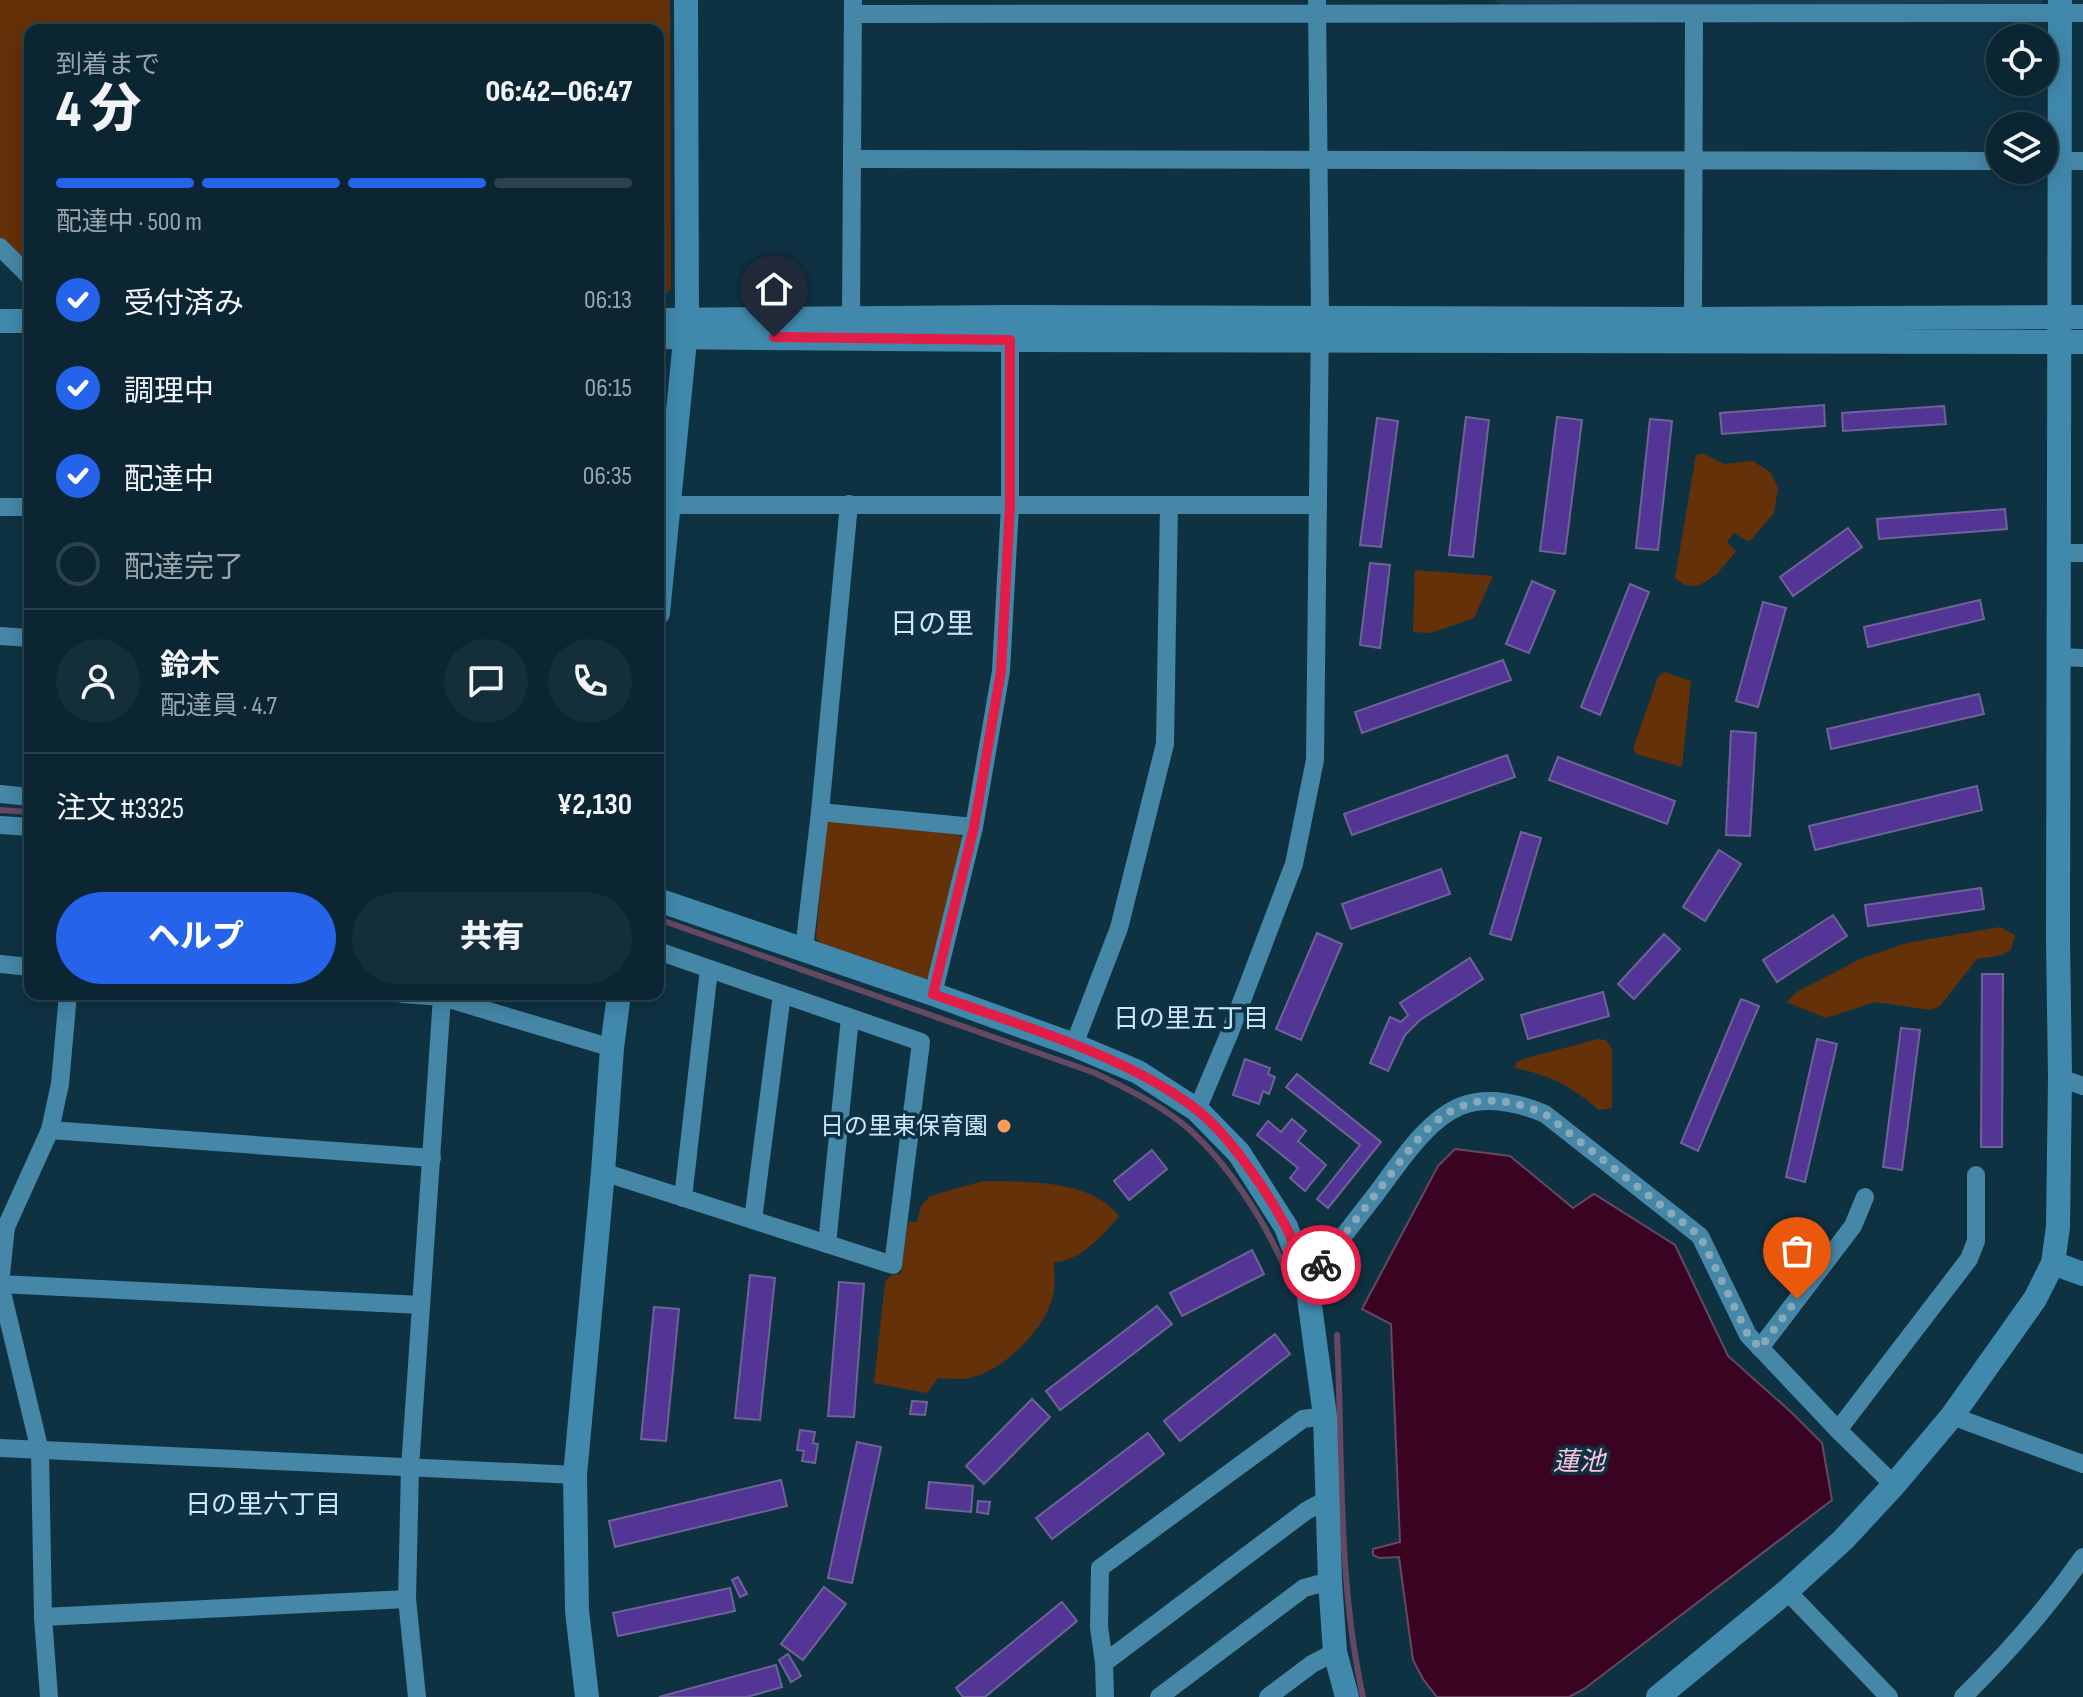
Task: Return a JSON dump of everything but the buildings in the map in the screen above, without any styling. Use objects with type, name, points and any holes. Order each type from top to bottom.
[{"type":"street","points":[[664,498],[686,328],[686,0]]},
{"type":"street","points":[[851,317],[854,7],[1486,7],[1694,14],[2067,9],[2062,161],[2071,317],[2071,658],[2058,939],[2072,1082],[2053,1263],[2035,1299],[1952,1416],[1894,1485],[1843,1540],[1787,1591],[1658,1697]]},
{"type":"street","points":[[1197,1110],[1294,864],[1315,760],[1320,329],[1317,7]]},
{"type":"street","points":[[1693,319],[1694,14]]},
{"type":"street","points":[[853,159],[1986,161]]},
{"type":"street","points":[[0,247],[24,271]]},
{"type":"street","points":[[664,335],[686,328],[851,317],[1010,328]]},
{"type":"street","points":[[1320,329],[1693,319],[2071,317]]},
{"type":"street","points":[[0,321],[24,321]]},
{"type":"street","points":[[664,322],[686,328],[1320,329],[2071,343]]},
{"type":"street","points":[[933,994],[974,827],[1001,671],[1010,506],[1010,328]]},
{"type":"street","points":[[0,337],[24,337]]},
{"type":"street","points":[[804,949],[849,504]]},
{"type":"street","points":[[1074,1045],[1119,928],[1165,744],[1169,505]]},
{"type":"street","points":[[664,506],[1318,505]]},
{"type":"street","points":[[0,507],[24,507]]},
{"type":"street","points":[[0,636],[24,638]]},
{"type":"street","points":[[0,794],[24,796]]},
{"type":"street","points":[[820,812],[974,827]]},
{"type":"street","points":[[0,825],[24,827]]},
{"type":"street","points":[[664,902],[933,994],[1074,1045],[1138,1072],[1197,1110],[1239,1153],[1286,1227],[1307,1283],[1325,1416],[1335,1652],[1347,1697]]},
{"type":"street","points":[[603,1172],[893,1265],[921,1042],[664,953]]},
{"type":"street","points":[[0,964],[24,966]]},
{"type":"street","points":[[683,1198],[709,969]]},
{"type":"street","points":[[753,1220],[782,994]]},
{"type":"street","points":[[49,1697],[43,1617],[40,1451],[0,1284],[6,1227],[50,1130],[60,1084],[67,1000]]},
{"type":"street","points":[[417,1697],[407,1599],[410,1468],[442,1000]]},
{"type":"street","points":[[452,1000],[612,1048]]},
{"type":"street","points":[[587,1697],[577,1611],[575,1475],[618,1000]]},
{"type":"street","points":[[827,1244],[850,1018]]},
{"type":"street","points":[[1307,1283],[1434,1123],[1461,1106],[1488,1100],[1519,1103],[1545,1114],[1700,1236],[1748,1335],[1894,1485]]},
{"type":"street","points":[[50,1130],[432,1158]]},
{"type":"street","points":[[1838,1430],[1969,1259],[1976,1241],[1976,1175]]},
{"type":"street","points":[[1760,1348],[1853,1226],[1865,1197]]},
{"type":"street","points":[[2053,1263],[2083,1274]]},
{"type":"street","points":[[0,1284],[421,1305]]},
{"type":"street","points":[[1105,1697],[1099,1627],[1100,1568],[1303,1419],[1325,1416]]},
{"type":"street","points":[[1952,1416],[2083,1464]]},
{"type":"street","points":[[0,1448],[575,1475]]},
{"type":"street","points":[[1104,1663],[1306,1511],[1328,1499]]},
{"type":"street","points":[[1963,1697],[1989,1672],[2060,1589],[2083,1557]]},
{"type":"street","points":[[1159,1697],[1304,1588],[1330,1581]]},
{"type":"street","points":[[1787,1591],[1889,1697]]},
{"type":"street","points":[[43,1617],[407,1599]]},
{"type":"street","points":[[1268,1697],[1312,1664],[1335,1652]]},
{"type":"shaded area","points":[[0,0],[670,0],[671,289],[664,295],[664,24],[24,24],[24,263],[0,237]]},
{"type":"shaded area","points":[[1495,0],[2042,0],[2042,5],[1501,5]]},
{"type":"shaded area","points":[[1702,453],[1724,464],[1753,461],[1771,473],[1778,488],[1774,513],[1749,542],[1734,533],[1727,542],[1736,551],[1717,574],[1698,586],[1685,585],[1675,578],[1696,455]]},
{"type":"shaded area","points":[[1415,570],[1493,576],[1474,618],[1431,633],[1413,632]]},
{"type":"shaded area","points":[[1664,672],[1691,681],[1682,767],[1636,754],[1633,749],[1658,677]]},
{"type":"shaded area","points":[[831,818],[955,830],[962,838],[931,974],[923,981],[824,945],[816,939],[826,825]]},
{"type":"shaded area","points":[[2000,927],[2015,935],[2011,950],[2002,955],[1977,959],[1940,1006],[1931,1010],[1875,1002],[1826,1018],[1786,1002],[1797,992],[1860,959],[1907,943]]},
{"type":"shaded area","points":[[1598,1039],[1606,1040],[1612,1049],[1612,1108],[1599,1110],[1560,1083],[1515,1068],[1516,1063],[1523,1059]]},
{"type":"shaded area","points":[[983,1181],[1037,1183],[1075,1189],[1107,1204],[1119,1216],[1082,1252],[1064,1261],[1054,1262],[1052,1299],[1040,1324],[1020,1348],[995,1368],[969,1378],[938,1378],[927,1393],[874,1383],[885,1282],[890,1276],[901,1273],[908,1222],[917,1222],[921,1206],[930,1196]]},
{"type":"water","name":"蓮池","points":[[1455,1149],[1510,1156],[1573,1208],[1594,1194],[1675,1245],[1728,1356],[1822,1443],[1832,1500],[1584,1689],[1569,1697],[1437,1697],[1413,1660],[1399,1557],[1379,1558],[1373,1555],[1373,1549],[1400,1542],[1391,1324],[1362,1309],[1438,1166]]},
{"type":"waterway","points":[[0,810],[24,812]]},
{"type":"waterway","points":[[664,921],[1095,1073],[1144,1098],[1190,1130],[1219,1160],[1258,1215],[1287,1273]]},
{"type":"waterway","points":[[1337,1335],[1345,1562],[1363,1697]]},
{"type":"way so far","points":[[1321,1265],[1434,1123],[1461,1106],[1488,1100],[1519,1103],[1545,1114],[1700,1236],[1748,1335],[1760,1348],[1797,1299]]},
{"type":"place","name":"日の里東保育園","points":[[1004,1126]]},
{"type":"district","name":"日の里","points":[[932,624]]},
{"type":"district","name":"日の里五丁目","points":[[1191,1019]]},
{"type":"district","name":"日の里六丁目","points":[[263,1505]]},
{"type":"route","points":[[774,337],[1010,340],[1010,506],[1001,671],[974,827],[933,994],[1074,1045],[1138,1072],[1197,1110],[1239,1153],[1286,1227],[1307,1283],[1321,1265]]}]
